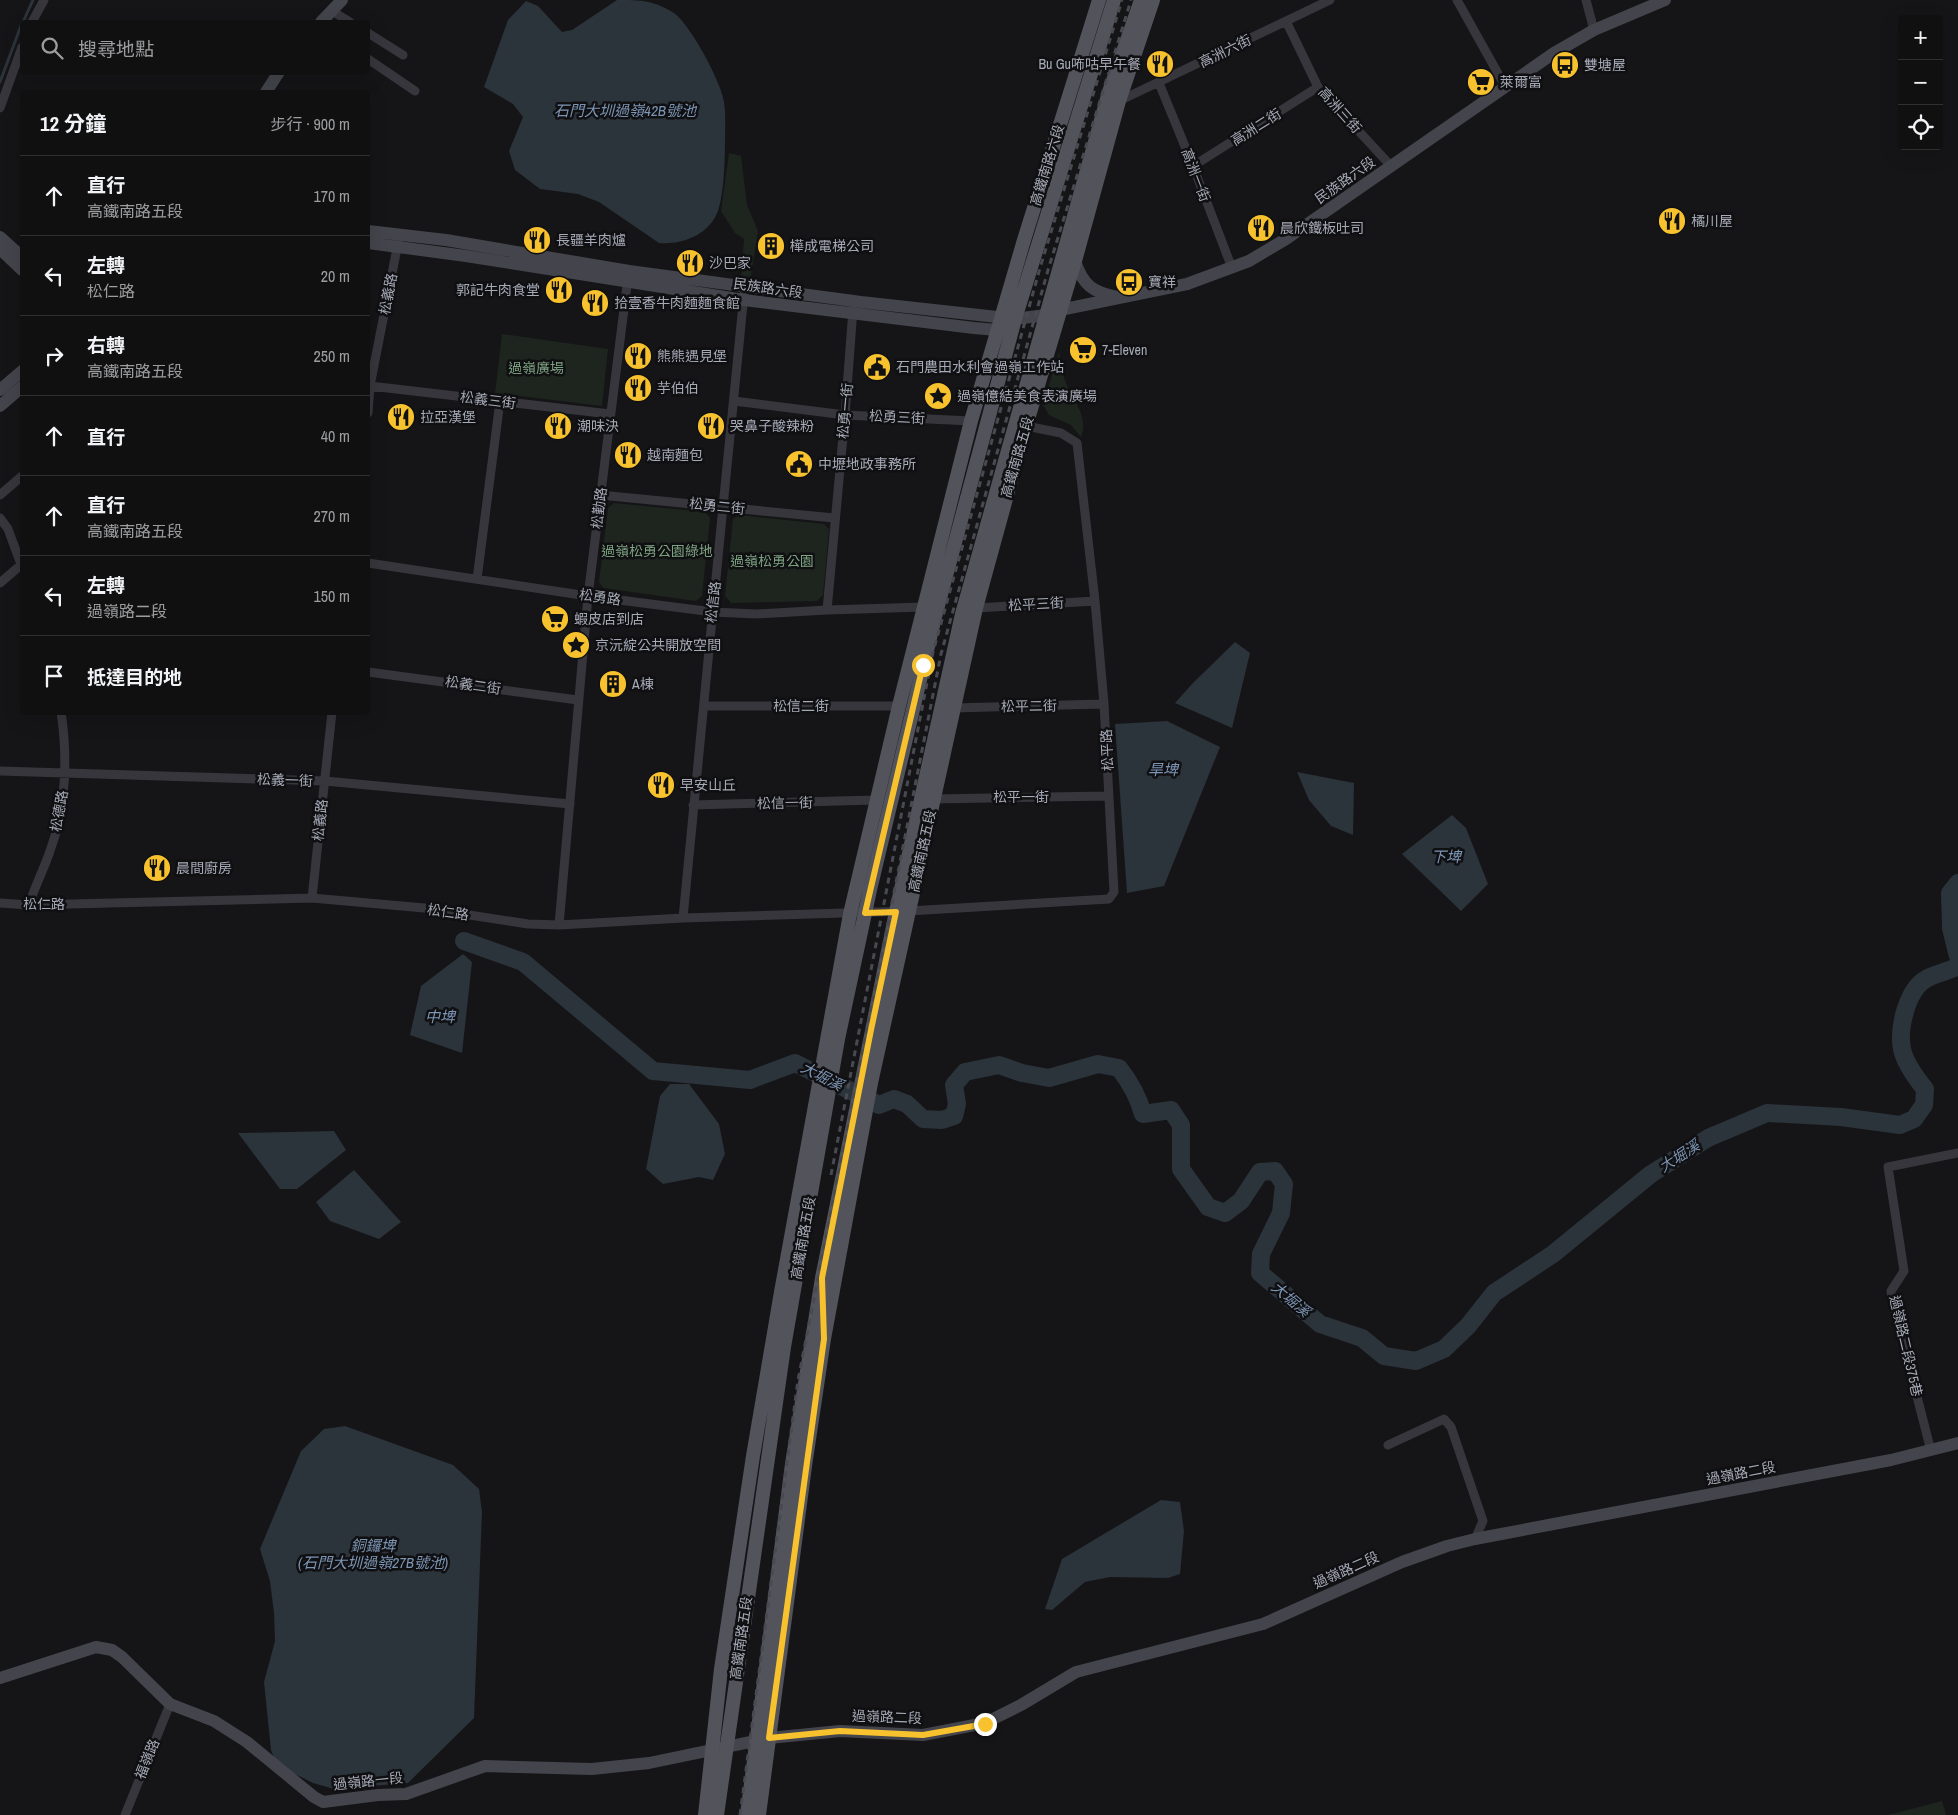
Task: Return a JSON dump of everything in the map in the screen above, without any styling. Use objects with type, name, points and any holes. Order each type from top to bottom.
[{"type":"main road","name":"高鐵南路六段","points":[[1004,322],[1099,0]]},
{"type":"main road","name":"高鐵南路六段","points":[[1004,322],[1114,0]]},
{"type":"main road","points":[[1046,315],[1109,92],[1141,0]]},
{"type":"main road","points":[[1060,310],[1120,102],[1153,0]]},
{"type":"main road","name":"高鐵南路五段","points":[[759,1815],[763,1739],[780,1563],[792,1464],[822,1278],[871,1030],[933,799],[976,608],[1060,310]]},
{"type":"main road","name":"高鐵南路五段","points":[[747,1815],[763,1739],[824,1339],[903,911],[962,614],[1046,315]]},
{"type":"main road","name":"高鐵南路五段","points":[[705,1815],[721,1669],[753,1456],[850,914],[876,800],[970,421],[1004,322]]},
{"type":"main road","name":"高鐵南路五段","points":[[717,1815],[784,1347],[838,1038],[865,913],[1004,322]]},
{"type":"main road","points":[[822,1278],[824,1339]]},
{"type":"main road","points":[[781,1292],[784,1347]]},
{"type":"main road","points":[[780,1563],[799,1509]]},
{"type":"street","points":[[33,20],[44,0]]},
{"type":"street","points":[[323,20],[342,0]]},
{"type":"street","name":"高洲六街","points":[[1120,102],[1330,0]]},
{"type":"street","points":[[1457,0],[1505,86]]},
{"type":"street","points":[[1586,0],[1594,30]]},
{"type":"street","name":"民族路六段","points":[[370,232],[398,240],[628,276],[744,300],[1004,322],[1046,315],[1060,310],[1187,284],[1249,260],[1286,239],[1554,53],[1594,30],[1665,0]]},
{"type":"street","points":[[332,11],[347,20]]},
{"type":"street","name":"高洲三街","points":[[1286,21],[1318,87],[1391,166]]},
{"type":"street","points":[[370,34],[403,55]]},
{"type":"street","points":[[0,108],[20,53]]},
{"type":"street","points":[[370,60],[415,90]]},
{"type":"street","points":[[267,90],[277,75]]},
{"type":"street","name":"高洲一街","points":[[1159,83],[1232,268]]},
{"type":"street","name":"高洲二街","points":[[1193,166],[1318,87]]},
{"type":"street","points":[[0,236],[20,255]]},
{"type":"street","name":"民族路六段","points":[[370,243],[398,240]]},
{"type":"street","name":"松義路","points":[[370,380],[398,240]]},
{"type":"street","points":[[0,249],[20,268]]},
{"type":"street","points":[[1075,261],[1080,275],[1093,290],[1122,298]]},
{"type":"street","name":"民族路六段","points":[[628,276],[745,286],[853,308]]},
{"type":"street","name":"松勤路","points":[[559,925],[588,596],[628,276]]},
{"type":"street","name":"松信路","points":[[683,918],[704,706],[709,633],[713,612],[724,506],[745,286]]},
{"type":"street","name":"松勇一街","points":[[827,610],[853,308]]},
{"type":"street","points":[[0,390],[20,373]]},
{"type":"street","name":"松義三街","points":[[370,385],[610,414]]},
{"type":"street","points":[[0,406],[20,389]]},
{"type":"street","points":[[477,579],[500,401]]},
{"type":"street","name":"松勇三街","points":[[734,401],[845,415],[970,421]]},
{"type":"street","name":"松平路","points":[[903,911],[1108,899],[1114,892],[1110,796],[1096,601],[1078,443],[1061,433],[1026,426]]},
{"type":"street","points":[[0,495],[20,478]]},
{"type":"street","name":"松勇二街","points":[[600,495],[834,518]]},
{"type":"street","points":[[0,518],[8,530],[20,561]]},
{"type":"street","name":"松勇路","points":[[370,564],[713,612],[756,614],[924,607]]},
{"type":"street","points":[[0,583],[20,568]]},
{"type":"street","name":"松平三街","points":[[976,608],[1096,601]]},
{"type":"street","name":"松義二街","points":[[370,672],[578,700]]},
{"type":"street","name":"松平二街","points":[[953,708],[1104,704]]},
{"type":"street","name":"松信二街","points":[[704,706],[899,706]]},
{"type":"street","name":"松德路","points":[[29,905],[36,883],[50,852],[61,816],[64,773],[63,726],[61,715]]},
{"type":"street","name":"松義路","points":[[312,898],[332,715]]},
{"type":"street","name":"松義一街","points":[[0,771],[325,781],[570,804]]},
{"type":"street","name":"松平一街","points":[[933,799],[1110,796]]},
{"type":"street","name":"松信一街","points":[[693,805],[876,800]]},
{"type":"street","name":"松仁路","points":[[0,903],[29,905],[312,898],[424,908],[528,924],[559,925],[683,918],[903,911]]},
{"type":"street","name":"過嶺路二段375巷","points":[[1931,1451],[1892,1299],[1892,1291],[1904,1271],[1888,1167],[1958,1153]]},
{"type":"street","points":[[1388,1445],[1444,1419],[1451,1427],[1483,1521],[1475,1539]]},
{"type":"street","name":"過嶺路二段","points":[[763,1739],[840,1731],[923,1735],[985,1724],[1076,1672],[1263,1624],[1402,1562],[1447,1546],[1931,1451],[1958,1443]]},
{"type":"street","name":"過嶺路一段","points":[[0,1678],[96,1647],[112,1650],[122,1657],[170,1704],[214,1721],[247,1742],[314,1797],[324,1802],[378,1795],[406,1794],[485,1766],[592,1769],[649,1763],[763,1739]]},
{"type":"street","name":"福嶺路","points":[[125,1815],[170,1704]]},
{"type":"green space","points":[[729,153],[741,156],[747,205],[758,231],[750,281],[741,280],[744,239],[735,233],[721,211]]},
{"type":"green space","name":"過嶺廣場","points":[[502,334],[608,349],[602,406],[495,393]]},
{"type":"green space","points":[[1059,352],[1069,390],[1082,415],[1083,429],[1081,437],[1071,425],[1049,415],[1043,405]]},
{"type":"green space","name":"過嶺松勇公園綠地","points":[[614,503],[705,512],[710,518],[702,596],[696,601],[603,588],[599,582],[608,508]]},
{"type":"green space","name":"過嶺松勇公園","points":[[739,515],[824,524],[829,529],[823,595],[817,601],[731,603],[725,596],[733,519]]},
{"type":"green space","points":[[1942,1801],[1946,1815],[1888,1815]]},
{"type":"water","name":"石門大圳過嶺42B號池","points":[[617,0],[633,0],[660,5],[681,19],[712,68],[722,93],[725,111],[725,148],[720,204],[714,219],[708,226],[694,237],[685,240],[659,243],[599,202],[578,194],[540,189],[515,170],[509,151],[523,117],[513,104],[484,87],[508,20],[526,1],[538,6],[562,32],[572,30]]},
{"type":"water","points":[[1235,642],[1250,653],[1232,728],[1175,703]]},
{"type":"water","name":"旱埤","points":[[1167,721],[1220,747],[1164,886],[1127,893],[1115,724]]},
{"type":"water","points":[[1297,772],[1354,783],[1353,835],[1331,826],[1309,800]]},
{"type":"water","name":"下埤","points":[[1452,815],[1466,828],[1488,884],[1461,911],[1402,854]]},
{"type":"water","name":"中埤","points":[[463,954],[472,962],[462,1053],[410,1035],[421,986]]},
{"type":"water","points":[[670,1084],[689,1084],[719,1124],[725,1154],[713,1180],[699,1177],[663,1184],[646,1169],[660,1096]]},
{"type":"water","points":[[334,1131],[346,1150],[297,1189],[280,1189],[238,1133]]},
{"type":"water","points":[[354,1170],[401,1222],[379,1239],[330,1221],[316,1202]]},
{"type":"water","name":"銅鑼埤 (石門大圳過嶺27B號池)","points":[[345,1426],[453,1465],[479,1489],[482,1512],[474,1718],[408,1783],[334,1789],[313,1783],[277,1765],[271,1750],[264,1682],[275,1641],[274,1613],[270,1581],[260,1549],[301,1451],[324,1429]]},
{"type":"water","points":[[1161,1500],[1180,1502],[1184,1531],[1180,1574],[1168,1578],[1110,1577],[1085,1582],[1052,1610],[1045,1609],[1062,1559]]},
{"type":"waterway","points":[[24,20],[33,0]]},
{"type":"waterway","points":[[0,82],[20,28]]},
{"type":"waterway","name":"大堀溪","points":[[1958,883],[1950,893],[1951,928],[1958,956]]},
{"type":"waterway","name":"大堀溪","points":[[464,941],[523,962],[653,1071],[750,1080],[795,1063],[879,1105],[894,1099],[907,1104],[923,1119],[942,1120],[954,1116],[957,1104],[954,1085],[965,1072],[999,1065],[1022,1073],[1049,1078],[1098,1064],[1119,1068],[1139,1101],[1143,1114],[1171,1110],[1181,1125],[1181,1169],[1208,1207],[1225,1213],[1241,1201],[1260,1172],[1275,1171],[1284,1184],[1281,1213],[1261,1254],[1260,1273],[1320,1324],[1362,1338],[1384,1356],[1416,1361],[1444,1349],[1468,1326],[1494,1293],[1553,1254],[1651,1174],[1708,1138],[1767,1113],[1841,1117],[1900,1125],[1914,1119],[1924,1105],[1925,1089],[1908,1065],[1903,1054],[1901,1031],[1905,1010],[1919,984],[1930,977],[1958,966]]},
{"type":"railway","points":[[831,1175],[933,652],[1040,268],[1122,0]]},
{"type":"railway","points":[[740,1815],[798,1380],[941,654],[1048,270],[1131,0]]},
{"type":"place","name":"Bu Gu咘咕早午餐","points":[[1160,64]]},
{"type":"place","name":"雙塘屋","points":[[1565,65]]},
{"type":"place","name":"萊爾富","points":[[1481,82]]},
{"type":"place","name":"橘川屋","points":[[1672,221]]},
{"type":"place","name":"晨欣鐵板吐司","points":[[1261,228]]},
{"type":"place","name":"長疆羊肉爐","points":[[537,240]]},
{"type":"place","name":"樺成電梯公司","points":[[771,246]]},
{"type":"place","name":"沙巴家","points":[[690,263]]},
{"type":"place","name":"寶祥","points":[[1129,282]]},
{"type":"place","name":"郭記牛肉食堂","points":[[559,290]]},
{"type":"place","name":"拾壹香牛肉麵麵食館","points":[[595,303]]},
{"type":"place","name":"7-Eleven","points":[[1083,350]]},
{"type":"place","name":"熊熊遇見堡","points":[[638,356]]},
{"type":"place","name":"石門農田水利會過嶺工作站","points":[[877,367]]},
{"type":"place","name":"芋伯伯","points":[[638,388]]},
{"type":"place","name":"過嶺億結美食表演廣場","points":[[938,396]]},
{"type":"place","name":"拉亞漢堡","points":[[401,417]]},
{"type":"place","name":"潮味決","points":[[558,426]]},
{"type":"place","name":"哭鼻子酸辣粉","points":[[711,426]]},
{"type":"place","name":"越南麵包","points":[[628,455]]},
{"type":"place","name":"中壢地政事務所","points":[[799,464]]},
{"type":"place","name":"蝦皮店到店","points":[[555,619]]},
{"type":"place","name":"京沅綻公共開放空間","points":[[576,645]]},
{"type":"place","name":"A棟","points":[[613,684]]},
{"type":"place","name":"早安山丘","points":[[661,785]]},
{"type":"place","name":"晨間廚房","points":[[157,868]]},
{"type":"route","points":[[923,665],[865,913],[896,912],[822,1278],[824,1339],[769,1738],[840,1731],[923,1735],[985,1724]]}]
